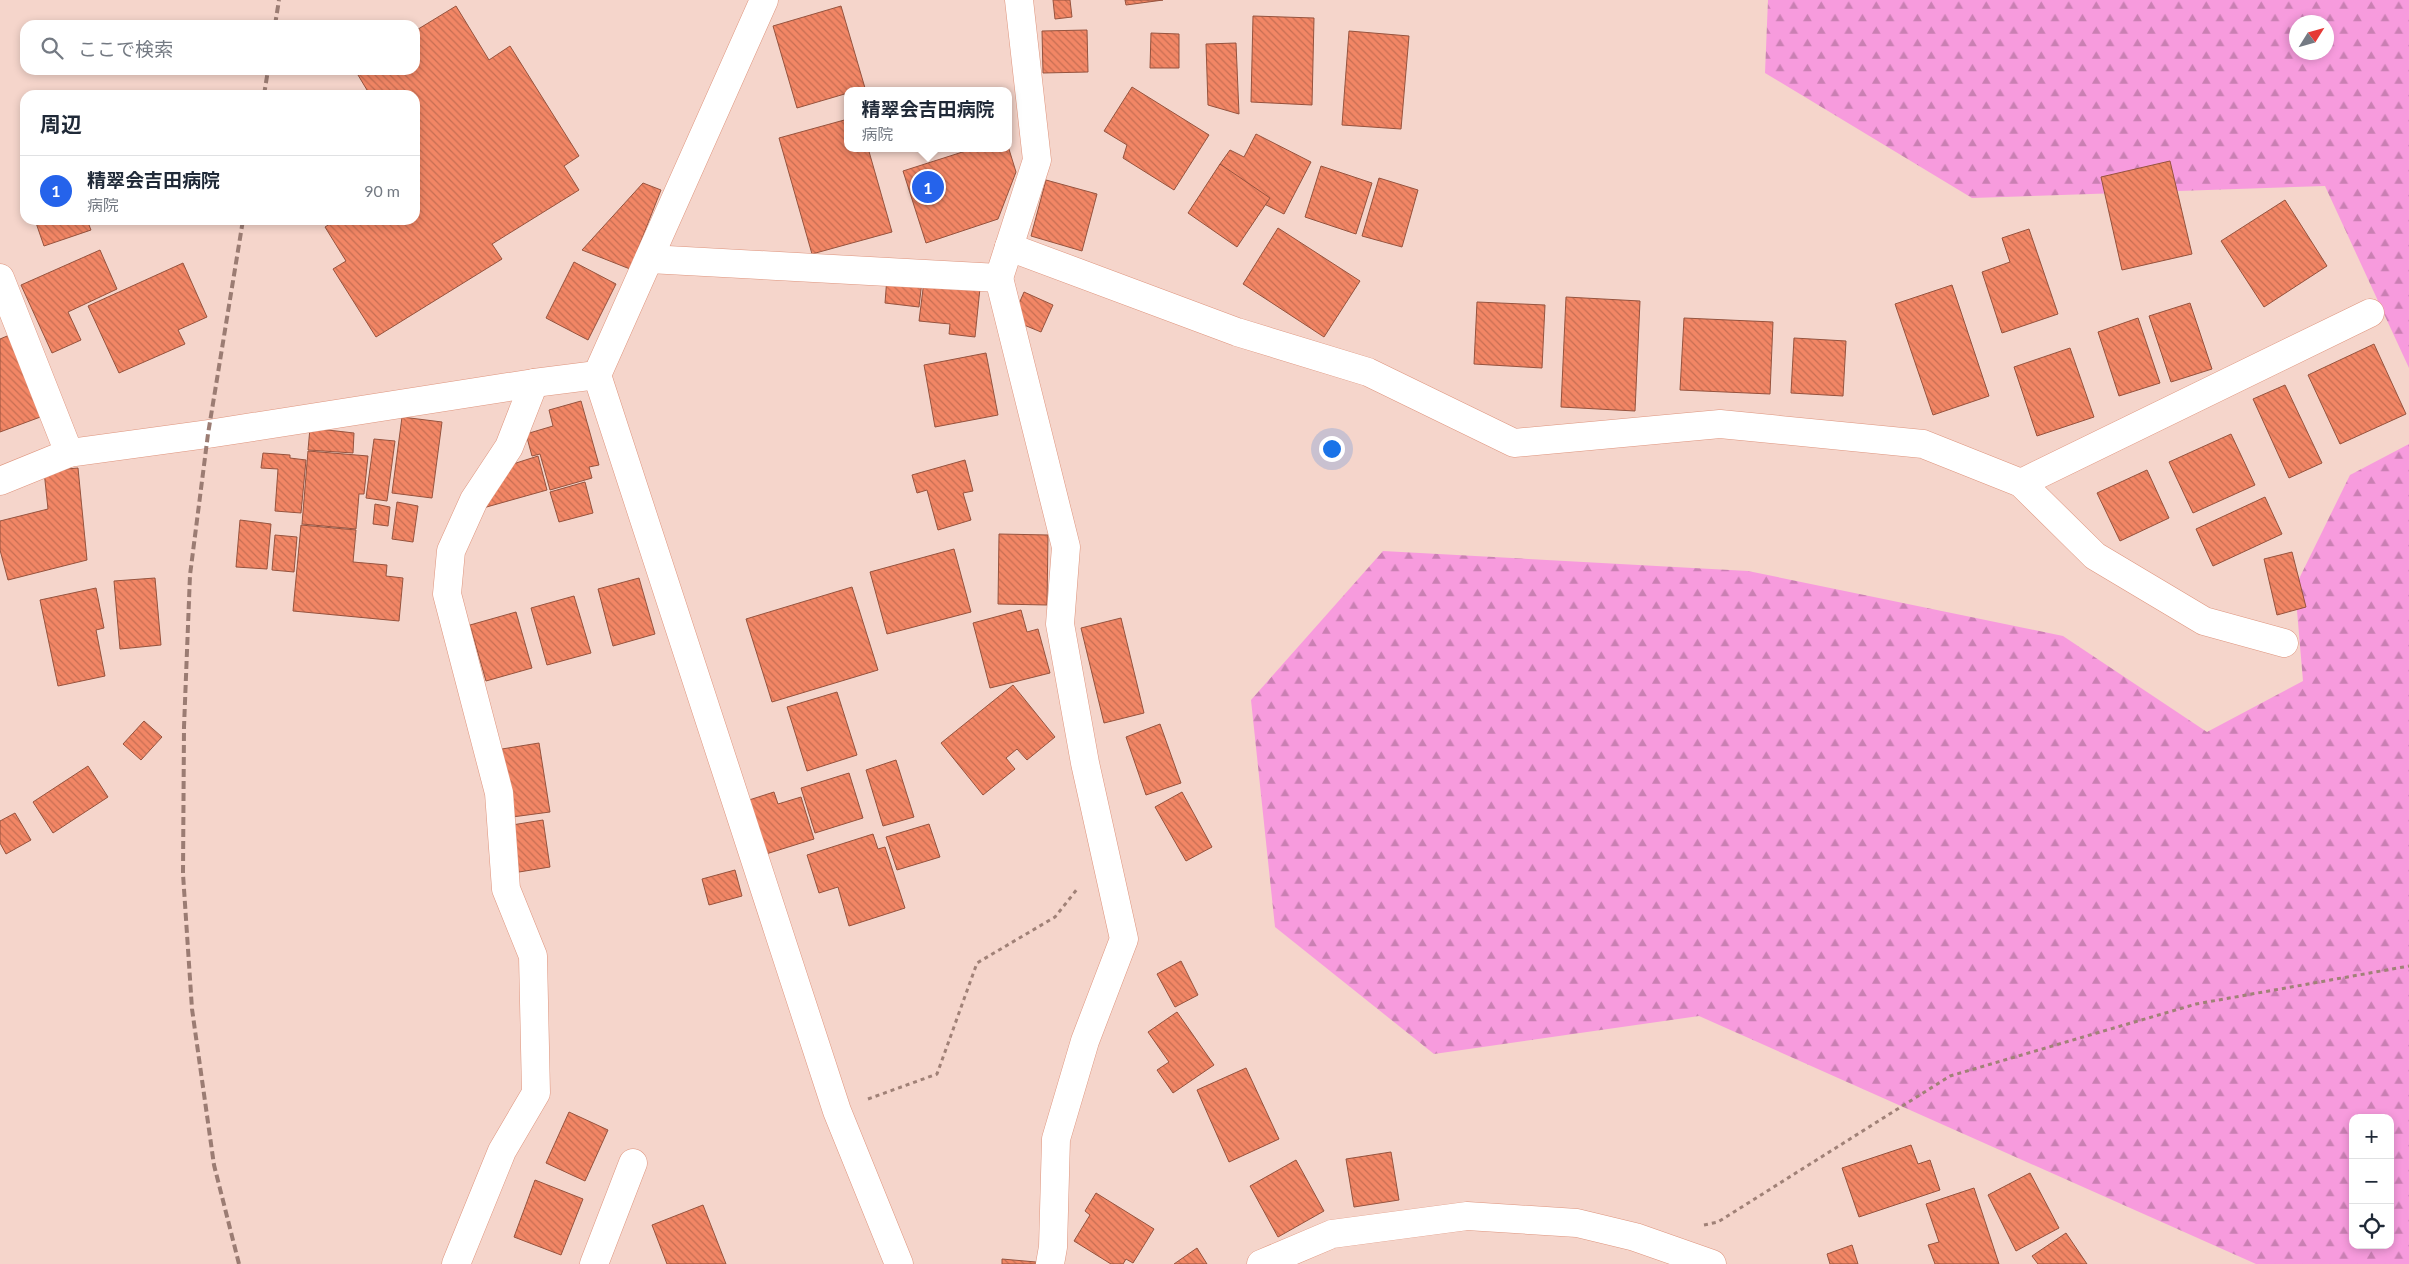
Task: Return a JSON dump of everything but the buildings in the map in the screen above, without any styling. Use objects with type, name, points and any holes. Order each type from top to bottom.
[{"type":"street","points":[[764,0],[597,375],[837,1111],[899,1264]]},
{"type":"street","points":[[1019,0],[1037,160],[999,278],[1066,547],[1060,624],[1085,763],[1107,852],[1124,939],[1085,1041],[1056,1139],[1053,1247],[1050,1264]]},
{"type":"street","points":[[1009,247],[1237,332],[1368,372],[1514,443],[1720,424],[1923,444],[2021,483],[2096,556],[2204,621],[2284,643]]},
{"type":"street","points":[[649,259],[999,278]]},
{"type":"street","points":[[0,278],[69,453]]},
{"type":"street","points":[[2021,483],[2370,313]]},
{"type":"street","points":[[0,481],[69,453],[208,434],[534,383],[597,375]]},
{"type":"street","points":[[456,1264],[502,1151],[536,1093],[533,956],[506,888],[499,794],[447,594],[451,551],[474,500],[509,447],[534,383]]},
{"type":"street","points":[[594,1264],[633,1162]]},
{"type":"street","points":[[1261,1264],[1332,1234],[1467,1216],[1577,1223],[1635,1237],[1712,1264]]},
{"type":"path","points":[[837,1111],[937,1074],[977,963],[1055,917],[1107,852]]},
{"type":"path","points":[[1700,1226],[1718,1222],[1950,1076],[2196,1004],[2409,966]]},
{"type":"green space","points":[[1768,0],[2409,0],[2409,368],[2325,186],[1972,198],[1765,73]]},
{"type":"green space","points":[[2409,444],[2409,1264],[2256,1264],[1699,1016],[1434,1054],[1275,927],[1251,700],[1383,551],[1748,571],[2063,636],[2207,732],[2303,681],[2295,587],[2350,475]]},
{"type":"railway","points":[[276,20],[279,0]]},
{"type":"railway","points":[[265,90],[267,75]]},
{"type":"railway","points":[[239,1264],[214,1165],[192,1009],[183,874],[184,727],[190,575],[208,434],[242,225]]},
{"type":"place","name":"精翠会吉田病院","points":[[928,187]]}]
